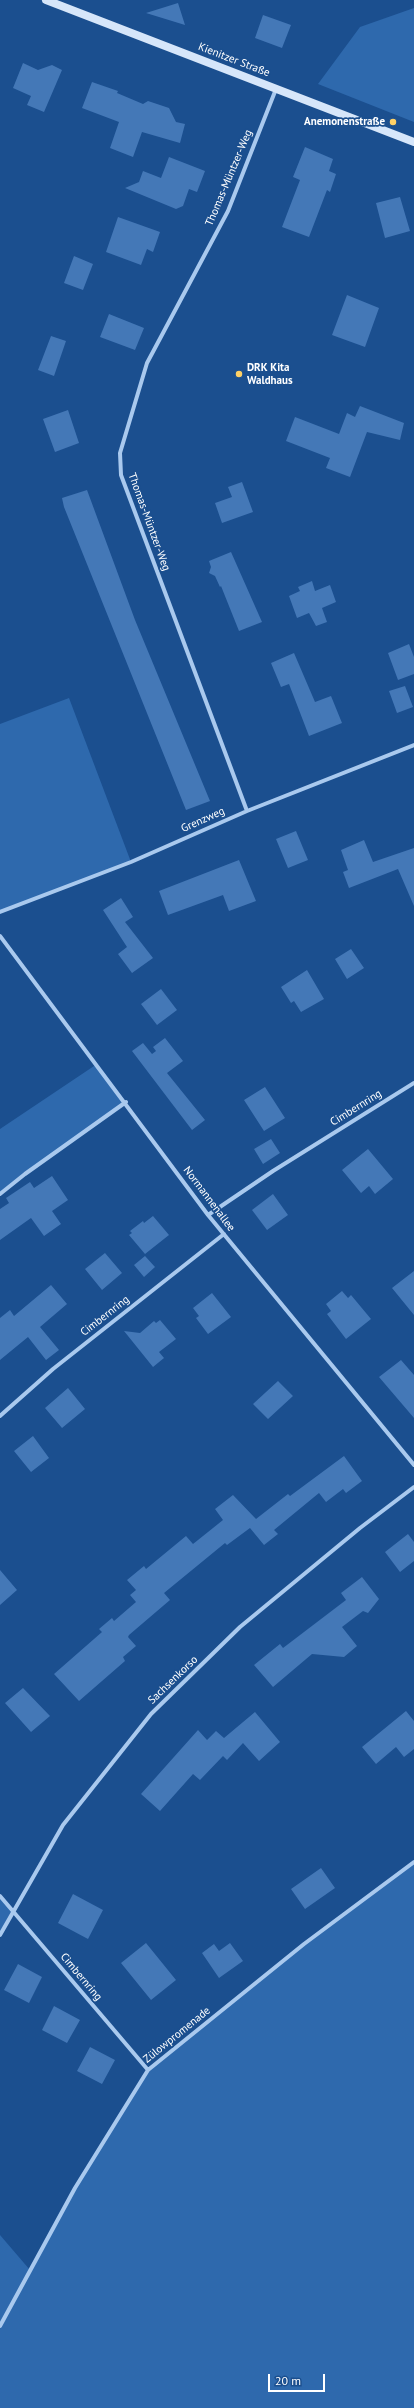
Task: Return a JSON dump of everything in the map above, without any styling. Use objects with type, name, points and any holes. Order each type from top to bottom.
[{"type":"street","name":"Kienitzer Straße","points":[[46,0],[414,142]]},
{"type":"street","name":"Thomas-Müntzer-Weg","points":[[247,811],[121,475],[120,454],[146,363],[228,211],[276,88]]},
{"type":"street","name":"Grenzweg","points":[[0,912],[131,862],[247,811],[414,745]]},
{"type":"street","name":"Normannenallee","points":[[0,936],[126,1102],[208,1215],[414,1465]]},
{"type":"street","name":"Cimbernring","points":[[208,1215],[273,1171],[414,1083]]},
{"type":"street","points":[[0,1194],[25,1174],[126,1102]]},
{"type":"street","name":"Cimbernring","points":[[0,1416],[53,1369],[224,1234]]},
{"type":"street","name":"Sachsenkorso","points":[[0,1935],[63,1826],[151,1714],[240,1627],[360,1528],[414,1487]]},
{"type":"street","name":"Zülowpromenade","points":[[0,2326],[75,2188],[148,2070],[304,1944],[414,1862]]},
{"type":"street","name":"Cimbernring","points":[[0,1896],[148,2070]]},
{"type":"shaded area","points":[[414,8],[414,122],[318,84],[360,27]]},
{"type":"shaded area","points":[[69,698],[131,862],[0,912],[0,724]]},
{"type":"shaded area","points":[[97,1064],[126,1102],[0,1194],[0,1129]]},
{"type":"shaded area","points":[[414,1862],[414,2408],[0,2408],[0,2235],[30,2270],[75,2188],[148,2070],[304,1944]]},
{"type":"shaded area","points":[[0,1896],[14,1911],[0,1935]]},
{"type":"building","points":[[178,3],[185,25],[146,13]]},
{"type":"building","points":[[263,15],[291,25],[282,48],[255,38]]},
{"type":"building","points":[[23,63],[38,70],[52,65],[62,70],[44,112],[27,105],[31,96],[13,88]]},
{"type":"building","points":[[92,82],[118,91],[117,93],[143,104],[148,101],[169,108],[176,122],[185,124],[180,143],[142,132],[133,157],[110,148],[119,122],[82,108]]},
{"type":"building","points":[[305,147],[333,159],[329,171],[336,174],[330,192],[327,190],[309,237],[282,227],[300,180],[293,177]]},
{"type":"building","points":[[169,157],[205,171],[197,192],[189,189],[183,206],[176,209],[125,188],[139,182],[143,171],[161,178]]},
{"type":"building","points":[[400,197],[410,231],[385,238],[376,203]]},
{"type":"building","points":[[118,217],[160,232],[153,252],[147,249],[141,265],[106,252]]},
{"type":"building","points":[[74,256],[93,264],[83,290],[64,283]]},
{"type":"building","points":[[347,295],[379,308],[365,347],[332,335]]},
{"type":"building","points":[[109,314],[144,328],[135,350],[100,337]]},
{"type":"building","points":[[51,336],[66,341],[54,376],[38,370]]},
{"type":"building","points":[[360,406],[404,423],[400,440],[367,432],[350,477],[326,468],[330,458],[286,441],[295,417],[339,434],[347,413],[355,417]]},
{"type":"building","points":[[68,410],[79,443],[55,452],[43,419]]},
{"type":"building","points":[[242,482],[253,512],[222,523],[215,503],[232,497],[228,487]]},
{"type":"building","points":[[87,490],[135,620],[210,801],[186,810],[64,507],[62,498]]},
{"type":"building","points":[[231,552],[262,622],[239,631],[221,586],[220,587],[215,576],[209,573],[211,567],[209,561]]},
{"type":"building","points":[[312,581],[315,591],[330,585],[336,602],[322,608],[327,622],[316,626],[309,613],[297,618],[289,596],[300,591],[298,587]]},
{"type":"building","points":[[409,644],[414,657],[414,674],[398,680],[388,653]]},
{"type":"building","points":[[294,653],[315,702],[331,696],[342,723],[309,736],[289,684],[281,687],[271,663]]},
{"type":"building","points":[[405,686],[413,707],[397,713],[389,691]]},
{"type":"building","points":[[296,831],[308,860],[288,868],[276,839]]},
{"type":"building","points":[[364,840],[373,862],[414,848],[414,906],[398,869],[349,888],[343,872],[348,870],[341,850]]},
{"type":"building","points":[[239,860],[256,901],[229,911],[223,895],[168,915],[159,891]]},
{"type":"building","points":[[121,898],[133,917],[125,922],[153,958],[132,973],[118,954],[127,947],[103,910]]},
{"type":"building","points":[[351,949],[364,968],[347,979],[335,959]]},
{"type":"building","points":[[307,970],[324,999],[301,1012],[294,1001],[291,1003],[281,987]]},
{"type":"building","points":[[161,989],[177,1010],[157,1025],[141,1004]]},
{"type":"building","points":[[165,1038],[183,1061],[167,1073],[205,1120],[192,1130],[132,1051],[143,1043],[152,1054],[156,1051],[153,1047]]},
{"type":"building","points":[[265,1087],[285,1118],[264,1131],[244,1100]]},
{"type":"building","points":[[271,1139],[280,1153],[263,1164],[254,1149]]},
{"type":"building","points":[[368,1149],[393,1179],[375,1194],[369,1186],[361,1193],[342,1170]]},
{"type":"building","points":[[52,1176],[68,1200],[52,1211],[61,1224],[44,1236],[31,1218],[0,1240],[0,1209],[9,1203],[6,1198],[30,1182],[34,1188]]},
{"type":"building","points":[[273,1194],[288,1215],[267,1230],[252,1210]]},
{"type":"building","points":[[153,1216],[169,1235],[145,1254],[129,1235],[132,1233],[130,1231],[143,1221],[144,1223]]},
{"type":"building","points":[[105,1253],[122,1273],[102,1290],[85,1269]]},
{"type":"building","points":[[145,1256],[155,1267],[144,1277],[134,1265]]},
{"type":"building","points":[[414,1271],[414,1315],[392,1288]]},
{"type":"building","points":[[51,1285],[67,1304],[40,1327],[59,1350],[46,1360],[28,1337],[0,1360],[0,1318],[10,1310],[14,1316]]},
{"type":"building","points":[[342,1291],[348,1298],[351,1295],[371,1319],[346,1339],[327,1314],[331,1311],[326,1304]]},
{"type":"building","points":[[212,1293],[231,1317],[208,1334],[196,1318],[199,1316],[193,1308]]},
{"type":"building","points":[[160,1320],[176,1339],[159,1352],[164,1358],[153,1367],[124,1331],[140,1333],[154,1321],[156,1323]]},
{"type":"building","points":[[401,1360],[414,1375],[414,1418],[379,1377]]},
{"type":"building","points":[[278,1381],[293,1396],[268,1419],[253,1404]]},
{"type":"building","points":[[68,1388],[85,1409],[62,1428],[45,1408]]},
{"type":"building","points":[[33,1436],[49,1458],[31,1472],[14,1451]]},
{"type":"building","points":[[344,1456],[362,1481],[346,1493],[343,1489],[326,1502],[319,1493],[274,1530],[278,1534],[264,1545],[250,1528],[227,1545],[225,1543],[164,1593],[170,1600],[129,1635],[128,1637],[136,1646],[123,1657],[125,1661],[79,1701],[54,1674],[102,1632],[99,1629],[112,1618],[114,1621],[136,1602],[130,1595],[136,1590],[127,1580],[144,1566],[146,1569],[186,1536],[193,1544],[223,1520],[215,1509],[233,1495],[256,1519],[288,1494],[290,1496]]},
{"type":"building","points":[[408,1534],[414,1542],[414,1561],[400,1572],[385,1552]]},
{"type":"building","points":[[0,1570],[17,1590],[0,1605]]},
{"type":"building","points":[[362,1577],[379,1599],[368,1613],[363,1611],[342,1627],[357,1646],[344,1657],[312,1654],[273,1687],[254,1665],[280,1644],[283,1648],[346,1600],[341,1593]]},
{"type":"building","points":[[23,1688],[50,1716],[31,1732],[5,1703]]},
{"type":"building","points":[[406,1711],[414,1721],[414,1749],[404,1757],[396,1747],[376,1764],[362,1747]]},
{"type":"building","points":[[255,1712],[280,1742],[259,1761],[243,1743],[227,1760],[223,1756],[200,1780],[193,1774],[160,1811],[141,1794],[198,1730],[207,1740],[216,1731],[224,1738]]},
{"type":"building","points":[[321,1868],[335,1888],[305,1909],[291,1889]]},
{"type":"building","points":[[73,1894],[103,1910],[88,1939],[58,1923]]},
{"type":"building","points":[[146,1943],[176,1980],[151,2000],[121,1963]]},
{"type":"building","points":[[230,1943],[243,1961],[219,1978],[202,1953],[214,1944],[219,1951]]},
{"type":"building","points":[[18,1964],[42,1977],[29,2003],[4,1990]]},
{"type":"building","points":[[54,2006],[80,2020],[67,2043],[42,2030]]},
{"type":"building","points":[[90,2047],[115,2060],[102,2084],[77,2071]]},
{"type":"place","name":"Anemonenstraße","points":[[393,122]]},
{"type":"place","name":"DRK Kita Waldhaus","points":[[239,374]]}]
